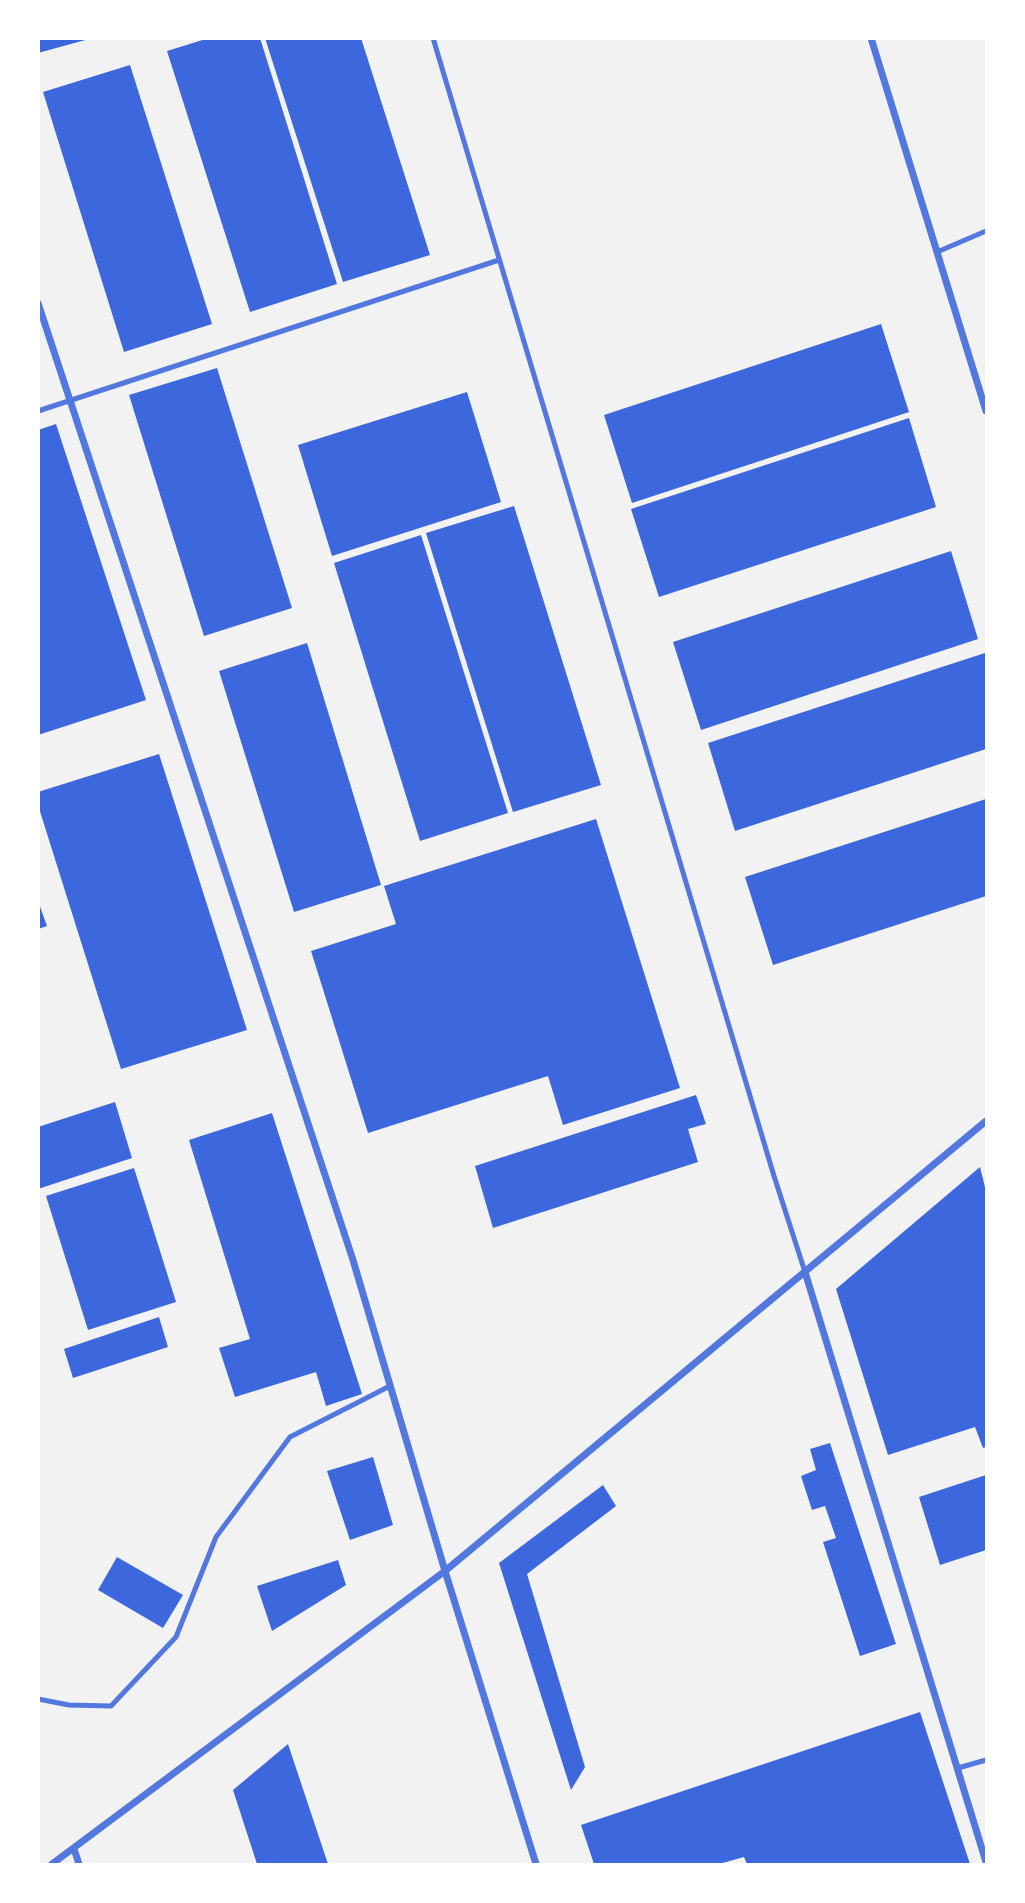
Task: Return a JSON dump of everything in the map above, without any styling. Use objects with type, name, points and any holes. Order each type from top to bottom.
[{"type":"street","points":[[872,38],[986,411]]},
{"type":"street","points":[[38,303],[353,1260],[445,1571],[536,1864]]},
{"type":"street","points":[[52,1864],[445,1571],[986,1121]]},
{"type":"street","points":[[805,1272],[986,1862]]},
{"type":"street","points":[[74,1849],[79,1864]]},
{"type":"lane","points":[[433,38],[805,1272]]},
{"type":"lane","points":[[937,252],[986,232]]},
{"type":"lane","points":[[38,411],[499,260]]},
{"type":"lane","points":[[38,1699],[69,1705],[111,1706],[176,1637],[216,1537],[290,1437],[390,1385]]},
{"type":"lane","points":[[958,1768],[986,1760]]},
{"type":"building","points":[[38,38],[89,38],[89,39],[38,53]]},
{"type":"building","points":[[209,38],[260,38],[337,284],[250,312],[167,51]]},
{"type":"building","points":[[265,38],[361,38],[430,255],[343,282]]},
{"type":"building","points":[[130,65],[212,324],[124,352],[43,92]]},
{"type":"building","points":[[881,324],[909,412],[632,503],[604,415]]},
{"type":"building","points":[[217,368],[292,608],[204,636],[129,395]]},
{"type":"building","points":[[467,392],[501,502],[332,556],[298,445]]},
{"type":"building","points":[[909,418],[936,507],[659,597],[631,509]]},
{"type":"building","points":[[56,424],[146,700],[38,735],[38,430]]},
{"type":"building","points":[[514,506],[601,785],[513,812],[426,533]]},
{"type":"building","points":[[421,535],[508,813],[420,841],[334,563]]},
{"type":"building","points":[[951,551],[978,639],[701,730],[673,642]]},
{"type":"building","points":[[307,643],[381,885],[294,912],[219,671]]},
{"type":"building","points":[[985,653],[986,749],[735,831],[708,743]]},
{"type":"building","points":[[159,754],[247,1030],[121,1069],[38,805],[38,792]]},
{"type":"building","points":[[986,799],[986,896],[773,965],[745,877]]},
{"type":"building","points":[[596,819],[680,1088],[563,1125],[548,1076],[368,1133],[311,951],[396,924],[384,886]]},
{"type":"building","points":[[38,901],[47,926],[38,929]]},
{"type":"building","points":[[696,1095],[706,1124],[688,1129],[698,1162],[493,1228],[475,1166]]},
{"type":"building","points":[[115,1102],[132,1158],[38,1189],[38,1127]]},
{"type":"building","points":[[272,1113],[362,1394],[326,1406],[316,1372],[235,1397],[219,1348],[250,1339],[189,1140]]},
{"type":"building","points":[[980,1167],[986,1191],[986,1447],[983,1448],[975,1427],[888,1455],[836,1289]]},
{"type":"building","points":[[134,1168],[176,1302],[88,1330],[46,1196]]},
{"type":"building","points":[[159,1317],[168,1347],[73,1378],[64,1349]]},
{"type":"building","points":[[830,1443],[896,1644],[860,1656],[823,1542],[836,1538],[825,1506],[812,1510],[801,1476],[816,1470],[810,1449]]},
{"type":"building","points":[[373,1457],[393,1525],[350,1540],[327,1471]]},
{"type":"building","points":[[986,1475],[986,1550],[940,1565],[919,1497]]},
{"type":"building","points":[[603,1485],[616,1506],[527,1574],[585,1767],[571,1790],[499,1563]]},
{"type":"building","points":[[117,1557],[183,1595],[163,1628],[98,1590]]},
{"type":"building","points":[[338,1560],[346,1585],[272,1631],[257,1586]]},
{"type":"building","points":[[920,1712],[970,1864],[747,1864],[744,1857],[719,1864],[594,1864],[581,1825]]},
{"type":"building","points":[[288,1744],[328,1864],[257,1864],[233,1790]]}]
